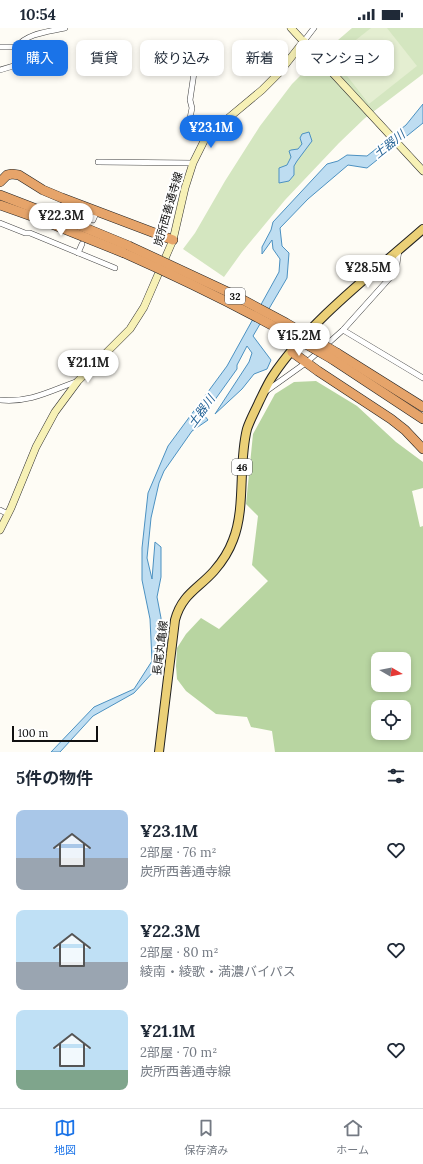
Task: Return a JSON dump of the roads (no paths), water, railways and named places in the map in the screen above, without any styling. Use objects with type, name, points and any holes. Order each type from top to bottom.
[{"type":"highway","points":[[0,182],[7,175],[19,175],[43,190],[95,216],[173,240]]},
{"type":"highway","name":"32","points":[[0,196],[82,227],[334,356],[423,407]]},
{"type":"highway","name":"32","points":[[0,205],[126,250]]},
{"type":"highway","points":[[292,352],[391,419],[405,430],[423,449]]},
{"type":"highway","name":"32","points":[[334,356],[423,419]]},
{"type":"main road","points":[[291,28],[303,40]]},
{"type":"main road","name":"炭所西善通寺線","points":[[0,530],[36,447],[55,412],[78,381],[119,341],[137,319],[144,307],[173,240],[192,163],[204,141],[278,74],[296,51]]},
{"type":"main road","points":[[335,76],[423,171]]},
{"type":"main road","name":"長尾丸亀線","points":[[159,752],[175,620],[178,609],[186,597],[214,571],[224,558],[233,540],[240,503],[245,440],[251,417],[271,378],[297,345],[330,311],[423,229]]},
{"type":"street","points":[[24,40],[30,36],[65,28]]},
{"type":"street","points":[[305,40],[314,28]]},
{"type":"street","points":[[0,47],[12,47]]},
{"type":"street","points":[[0,70],[12,66]]},
{"type":"street","points":[[194,76],[190,100],[192,119],[188,128],[211,134]]},
{"type":"street","points":[[98,162],[192,163]]},
{"type":"street","points":[[0,223],[25,233],[30,233],[115,268]]},
{"type":"street","points":[[78,253],[82,244]]},
{"type":"street","points":[[263,394],[307,362],[343,330],[396,271],[399,250]]},
{"type":"street","points":[[343,330],[423,378]]},
{"type":"street","points":[[0,400],[27,400],[78,381]]},
{"type":"street","points":[[0,510],[8,514]]},
{"type":"water","name":"土器川","points":[[423,104],[423,123],[367,168],[348,165],[308,199],[280,228],[282,246],[289,253],[287,278],[253,336],[271,360],[267,369],[254,374],[242,389],[215,414],[249,362],[252,353],[247,346],[237,365],[237,369],[204,415],[208,420],[192,431],[164,471],[159,483],[151,518],[147,558],[152,579],[155,542],[161,547],[161,577],[157,597],[161,618],[159,664],[134,693],[93,716],[60,752],[51,752],[94,707],[134,689],[152,661],[150,619],[142,580],[142,548],[148,493],[168,446],[227,366],[279,272],[280,259],[273,249],[272,240],[262,254],[262,247],[271,230],[273,222],[327,164],[338,161],[347,155],[367,156],[406,125]]},
{"type":"water","points":[[309,132],[312,141],[294,166],[294,175],[289,181],[279,183],[279,168],[287,165],[291,157],[289,151],[298,149],[302,144],[300,138],[302,134]]},
{"type":"tunnel","points":[[82,244],[93,220]]}]
